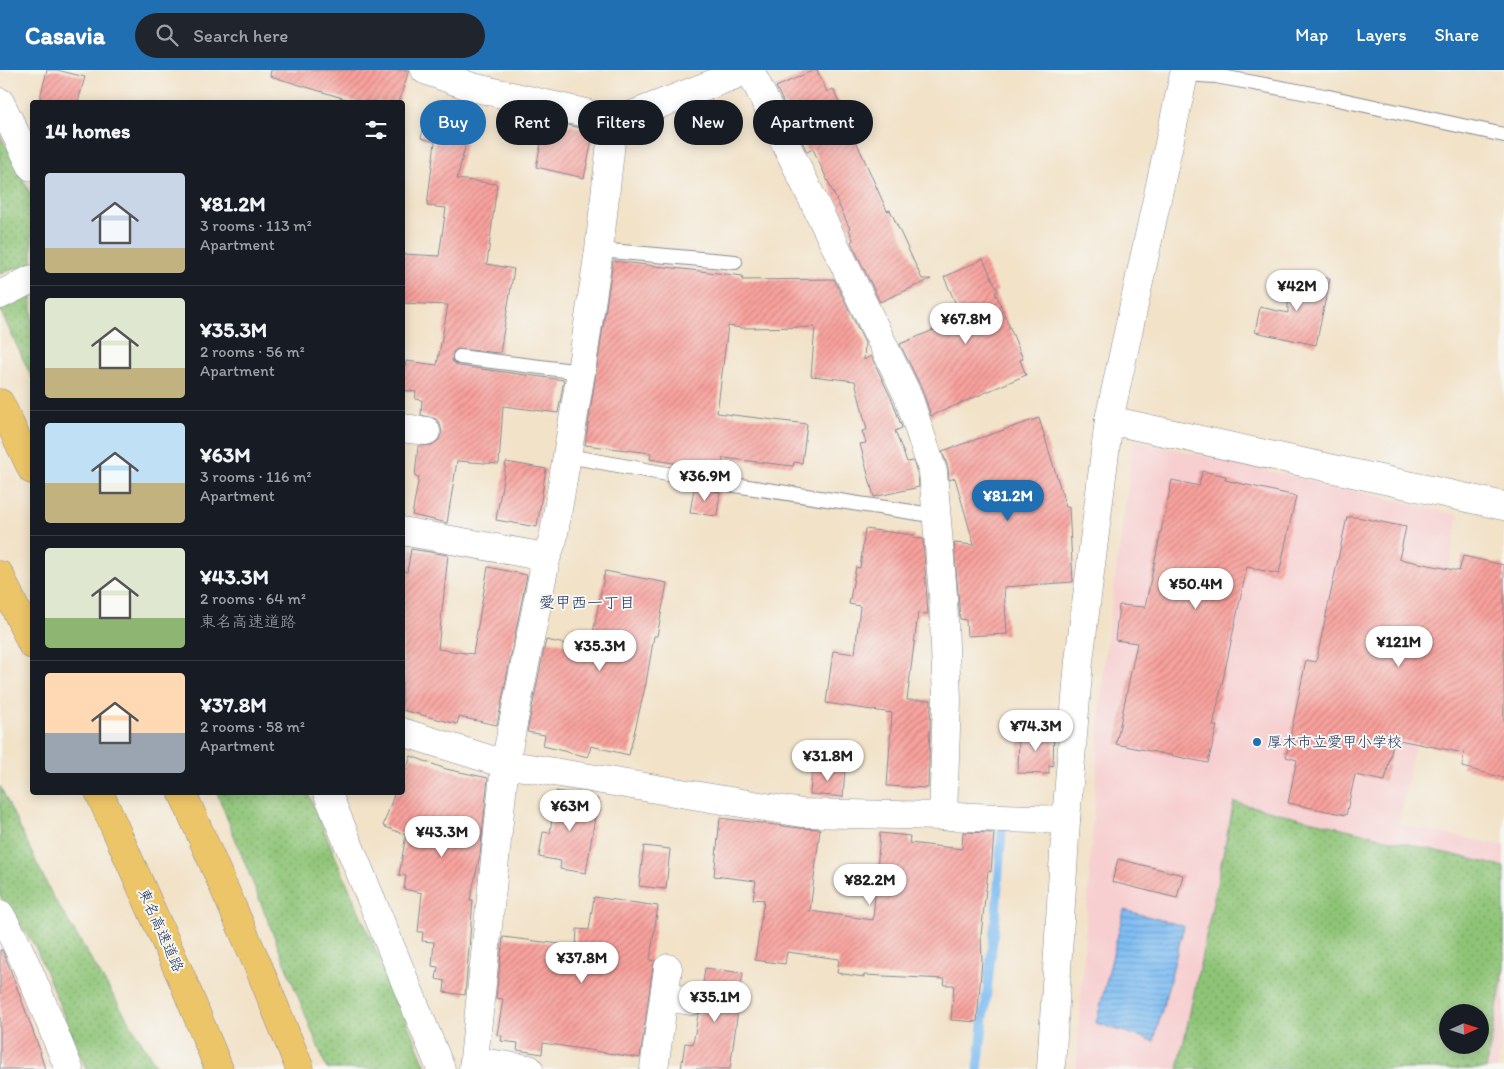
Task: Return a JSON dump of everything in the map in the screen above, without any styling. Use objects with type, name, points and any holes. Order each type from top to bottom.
[{"type":"highway","points":[[0,403],[30,466]]},
{"type":"highway","points":[[0,575],[30,642]]},
{"type":"highway","name":"東名高速道路","points":[[100,795],[183,981],[219,1069]]},
{"type":"highway","points":[[183,795],[259,968],[300,1069]]},
{"type":"street","points":[[425,70],[472,78],[578,110]]},
{"type":"street","points":[[664,103],[749,70],[908,396],[934,472],[938,516],[947,700],[943,816]]},
{"type":"street","points":[[1051,1069],[1066,820],[1079,661],[1109,420],[1185,72]]},
{"type":"street","points":[[0,102],[30,163]]},
{"type":"street","points":[[529,1069],[473,1065],[505,764],[546,559],[553,539],[568,456],[599,250],[611,145]]},
{"type":"street","points":[[0,295],[30,280]]},
{"type":"street","points":[[1109,420],[1504,506]]},
{"type":"street","points":[[405,532],[529,554],[546,559]]},
{"type":"street","points":[[405,733],[505,764],[802,813],[1066,820]]},
{"type":"street","points":[[328,795],[441,1069]]},
{"type":"street","points":[[0,914],[7,943],[69,1069]]},
{"type":"street","points":[[654,1069],[678,999],[668,968]]},
{"type":"lane","points":[[1185,72],[1324,96],[1504,135]]},
{"type":"lane","points":[[599,250],[735,262]]},
{"type":"lane","points":[[460,358],[582,372]]},
{"type":"lane","points":[[568,456],[695,479],[938,516]]},
{"type":"shaded area","name":"厚木市立愛甲小学校","points":[[1134,440],[1459,515],[1399,824],[1504,846],[1504,1031],[1497,1069],[1076,1069],[1104,661]]},
{"type":"green space","points":[[0,134],[30,193],[30,289],[18,267],[0,274]]},
{"type":"green space","points":[[30,289],[30,374],[0,310],[0,300]]},
{"type":"green space","points":[[0,786],[52,895],[158,1069],[86,1069],[35,946],[0,896]]},
{"type":"green space","points":[[218,795],[309,795],[427,1069],[327,1069]]},
{"type":"green space","points":[[1234,802],[1504,867],[1504,969],[1489,1052],[1489,1004],[1439,1004],[1439,1054],[1489,1054],[1486,1069],[1178,1069]]},
{"type":"water","points":[[1124,910],[1184,926],[1154,1041],[1096,1023]]},
{"type":"building","points":[[47,70],[57,70],[85,77],[79,100],[40,100]]},
{"type":"building","points":[[271,70],[409,70],[400,100],[349,100],[270,76]]},
{"type":"building","points":[[817,70],[827,92],[833,89],[838,100],[782,100],[776,87]]},
{"type":"building","points":[[568,125],[578,127],[578,145],[591,145],[584,178],[536,167],[541,145],[568,145]]},
{"type":"building","points":[[435,145],[466,145],[457,179],[497,184],[487,264],[514,269],[500,353],[457,349],[453,352],[452,361],[459,366],[564,380],[558,413],[503,406],[499,464],[457,461],[447,523],[412,515],[419,477],[415,476],[418,446],[432,445],[439,440],[442,432],[440,424],[436,419],[421,415],[422,400],[415,399],[416,392],[405,390],[406,361],[437,365],[448,305],[405,303],[405,254],[439,256],[446,208],[427,206]]},
{"type":"building","points":[[804,145],[858,145],[887,211],[890,210],[922,279],[931,279],[880,302],[851,242],[853,240],[850,229],[813,149],[807,152]]},
{"type":"building","points":[[983,259],[998,291],[995,292],[1023,359],[1020,360],[1026,375],[931,416],[922,389],[900,344],[962,318],[944,277]]},
{"type":"building","points":[[613,261],[743,276],[742,280],[834,279],[865,343],[864,360],[871,356],[893,402],[902,428],[895,431],[907,462],[913,461],[918,475],[919,487],[874,497],[860,444],[866,443],[862,431],[867,430],[855,381],[811,376],[815,327],[742,328],[728,326],[717,413],[807,424],[802,463],[794,462],[793,466],[723,458],[722,474],[696,470],[696,467],[650,459],[651,453],[585,445]]},
{"type":"building","points":[[1288,278],[1330,278],[1316,345],[1255,332],[1260,307],[1288,313]]},
{"type":"building","points":[[1039,418],[1066,507],[1069,507],[1073,582],[1004,587],[1007,634],[967,636],[966,620],[960,619],[954,543],[974,545],[955,478],[949,480],[948,467],[942,451]]},
{"type":"building","points":[[506,462],[546,469],[537,527],[496,520]]},
{"type":"building","points":[[1202,471],[1226,476],[1225,480],[1296,496],[1279,574],[1247,567],[1213,726],[1217,726],[1208,763],[1116,744],[1137,643],[1115,640],[1119,605],[1145,607],[1172,480],[1199,486]]},
{"type":"building","points":[[694,488],[720,492],[717,516],[690,513]]},
{"type":"building","points":[[1347,517],[1357,517],[1406,527],[1399,559],[1459,571],[1463,556],[1504,565],[1504,778],[1462,767],[1464,753],[1394,739],[1385,781],[1355,775],[1346,815],[1288,803],[1297,760],[1286,757],[1306,660],[1316,662]]},
{"type":"building","points":[[865,529],[914,535],[913,538],[923,539],[928,614],[918,613],[907,700],[931,700],[928,788],[887,786],[892,713],[826,703],[833,651],[855,654],[860,606],[849,604],[856,567],[860,568]]},
{"type":"building","points":[[411,549],[448,555],[438,649],[473,654],[488,567],[527,575],[497,725],[459,717],[457,724],[405,711],[405,572],[407,572]]},
{"type":"building","points":[[605,571],[667,583],[657,636],[654,636],[646,683],[629,755],[591,746],[588,757],[543,746],[545,735],[527,732],[546,640],[570,645],[573,633],[592,638]]},
{"type":"building","points":[[1019,730],[1054,731],[1053,766],[1049,765],[1049,774],[1018,773]]},
{"type":"building","points":[[411,756],[446,769],[488,778],[480,855],[470,900],[473,900],[465,995],[444,992],[445,981],[436,979],[438,967],[432,966],[434,942],[422,941],[423,932],[418,932],[422,893],[404,889],[406,876],[399,875],[406,835],[383,826],[394,795],[405,795],[405,773]]},
{"type":"building","points":[[812,767],[845,769],[843,797],[810,794]]},
{"type":"building","points":[[556,791],[598,799],[586,873],[560,869],[561,861],[539,857],[543,832],[550,833]]},
{"type":"building","points":[[720,818],[820,829],[810,911],[873,920],[880,833],[910,836],[909,843],[962,849],[963,832],[994,833],[991,872],[988,871],[981,935],[982,960],[977,1022],[951,1020],[954,985],[944,985],[945,979],[864,975],[864,977],[837,973],[839,959],[787,952],[785,964],[755,960],[764,900],[753,899],[756,881],[714,876]]},
{"type":"building","points":[[644,846],[670,849],[666,889],[639,886]]},
{"type":"building","points":[[1118,859],[1183,875],[1177,898],[1112,882]]},
{"type":"building","points":[[594,897],[658,906],[650,960],[655,961],[640,1058],[543,1043],[542,1054],[517,1050],[518,1043],[501,1041],[502,1036],[497,1035],[503,999],[496,998],[503,937],[576,946],[577,929],[589,930]]},
{"type":"building","points":[[0,950],[2,950],[9,966],[41,1053],[45,1069],[0,1069]]},
{"type":"building","points":[[705,968],[743,973],[730,1069],[681,1069],[685,1043],[693,1044],[698,1015],[706,1004],[706,996],[702,990]]},
{"type":"waterway","points":[[978,1069],[996,914],[1002,830]]},
{"type":"place","name":"厚木市立愛甲小学校","points":[[1257,742]]},
{"type":"district","name":"愛甲西一丁目","points":[[587,602]]}]
